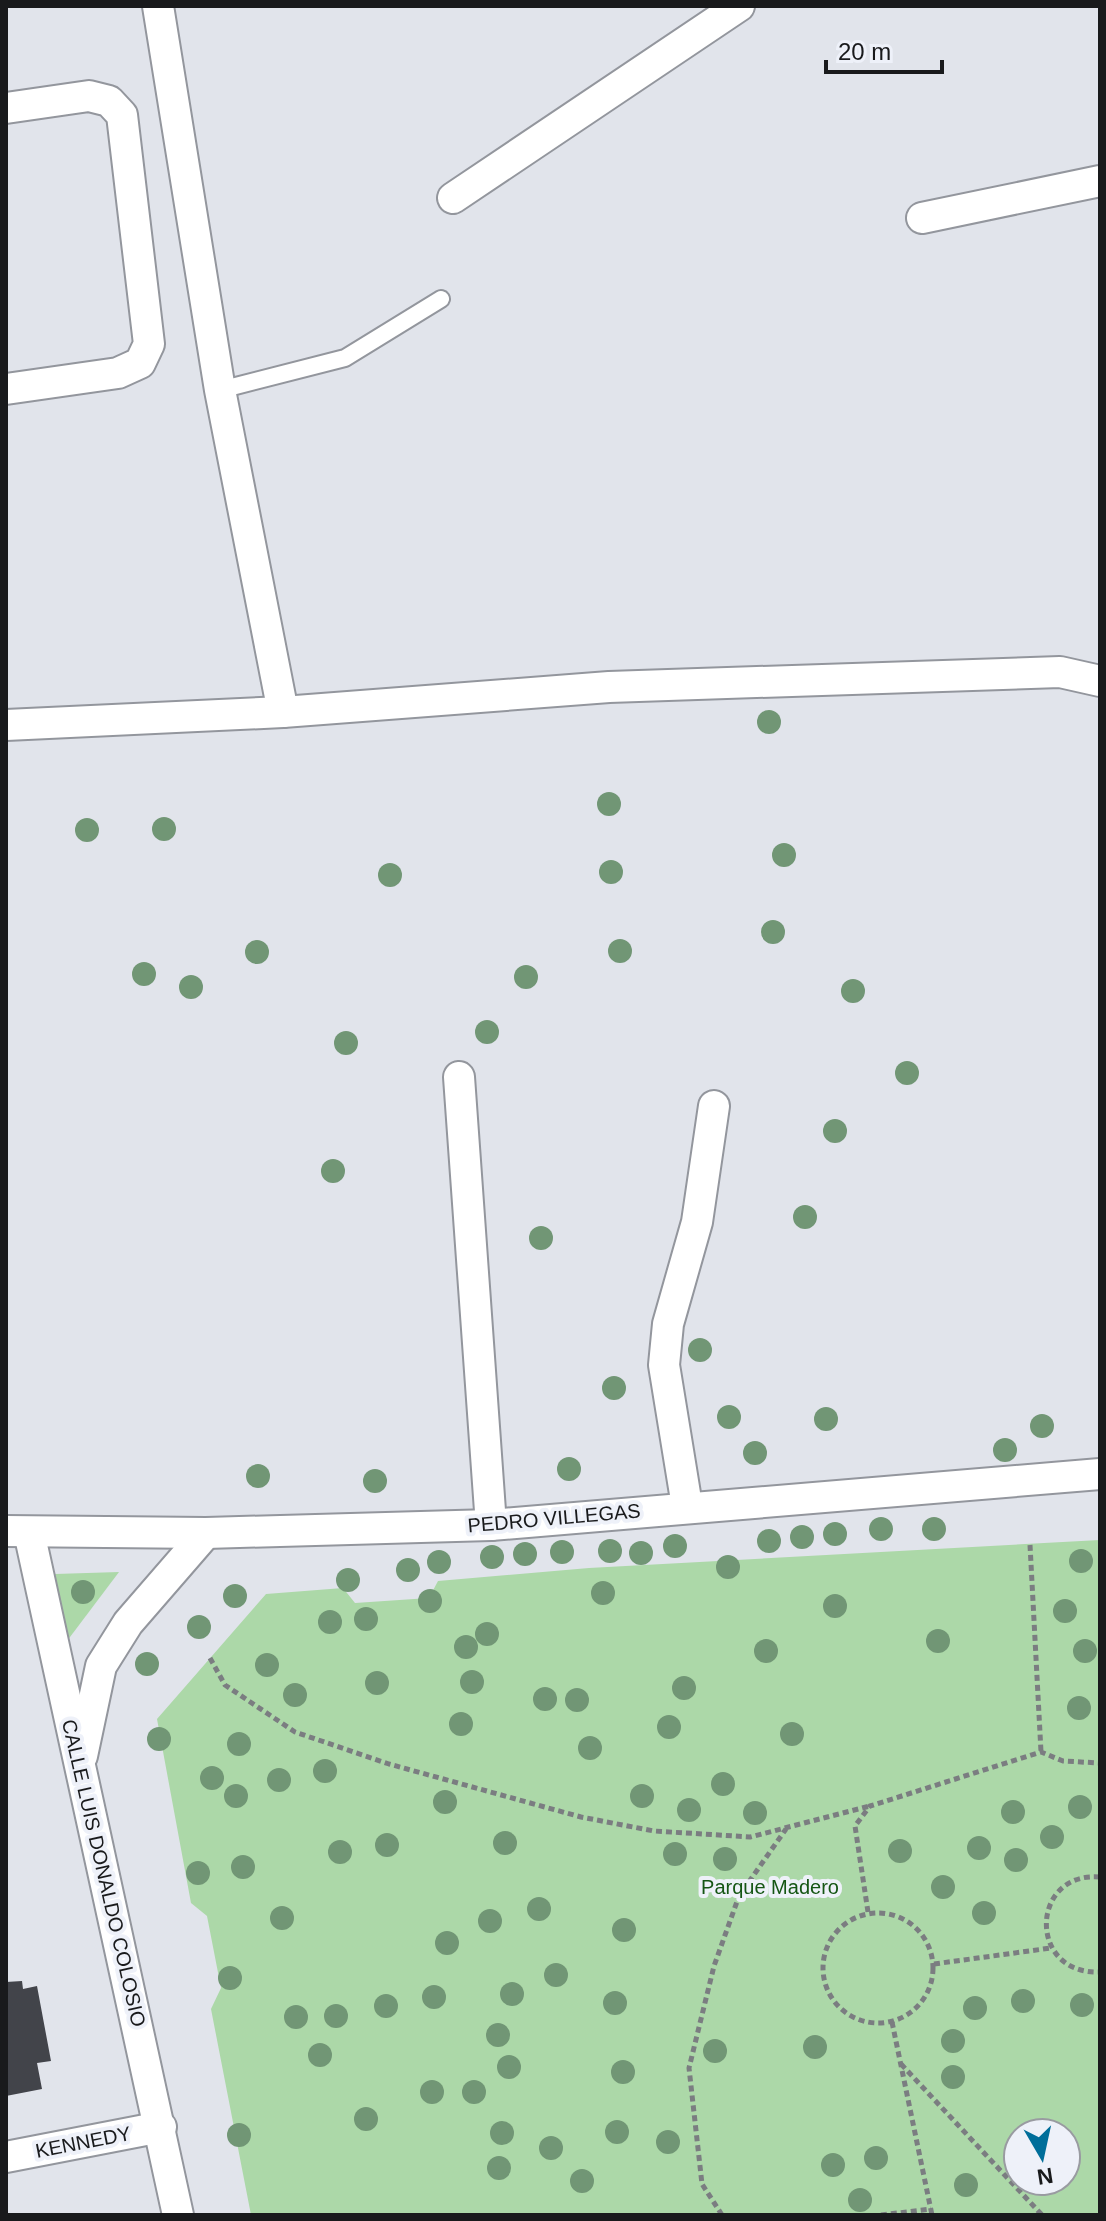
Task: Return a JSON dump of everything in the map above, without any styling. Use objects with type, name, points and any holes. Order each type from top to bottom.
[{"type":"street","points":[[158,6],[220,390],[283,712]]},
{"type":"street","points":[[453,198],[739,6]]},
{"type":"street","points":[[6,108],[89,96],[109,101],[122,115],[149,344],[140,363],[118,373],[6,389]]},
{"type":"street","points":[[922,218],[1100,181]]},
{"type":"street","points":[[6,725],[283,712],[656,685],[1060,672],[1100,681]]},
{"type":"street","points":[[459,1077],[491,1525]]},
{"type":"street","points":[[687,1506],[664,1365],[668,1324],[697,1222],[714,1106]]},
{"type":"street","name":"PEDRO VILLEGAS","points":[[17,1532],[206,1533],[491,1525],[687,1506],[1100,1474]]},
{"type":"street","name":"CALLE LUIS DONALDO COLOSIO","points":[[17,1532],[80,1766],[178,2215]]},
{"type":"street","points":[[80,1766],[101,1666],[128,1623],[206,1533]]},
{"type":"street","name":"KENNEDY","points":[[6,2157],[161,2127]]},
{"type":"lane","points":[[220,390],[345,358],[441,299]]},
{"type":"path","points":[[1030,1545],[1041,1752]]},
{"type":"path","points":[[210,1658],[225,1685],[295,1732],[389,1764],[581,1817],[654,1831],[750,1837],[870,1806],[1041,1752],[1063,1761],[1100,1763]]},
{"type":"path","points":[[868,1912],[855,1826],[870,1806]]},
{"type":"path","points":[[722,2215],[702,2184],[689,2068],[714,1966],[739,1896],[786,1828]]},
{"type":"path","points":[[1100,1877],[1076,1880],[1051,1901],[1046,1932],[1051,1948],[1074,1969],[1100,1972]]},
{"type":"path","points":[[868,1912],[905,1918],[930,1946],[934,1964],[931,1983],[923,2000],[909,2013],[892,2022],[857,2019],[841,2010],[823,1980],[822,1962],[837,1930],[868,1912]]},
{"type":"path","points":[[934,1964],[1051,1948]]},
{"type":"path","points":[[881,2215],[932,2212],[892,2022]]},
{"type":"path","points":[[901,2064],[1042,2215]]},
{"type":"green space","name":"Parque Madero","points":[[1100,1540],[1100,2215],[251,2215],[211,2009],[221,1988],[207,1916],[191,1903],[157,1719],[266,1594],[343,1588],[355,1603],[429,1598],[438,1581],[589,1568]]},
{"type":"green space","points":[[119,1572],[67,1641],[55,1574]]},
{"type":"building","points":[[22,1981],[23,1989],[37,1986],[51,2061],[37,2063],[42,2089],[6,2096],[6,1982]]}]
